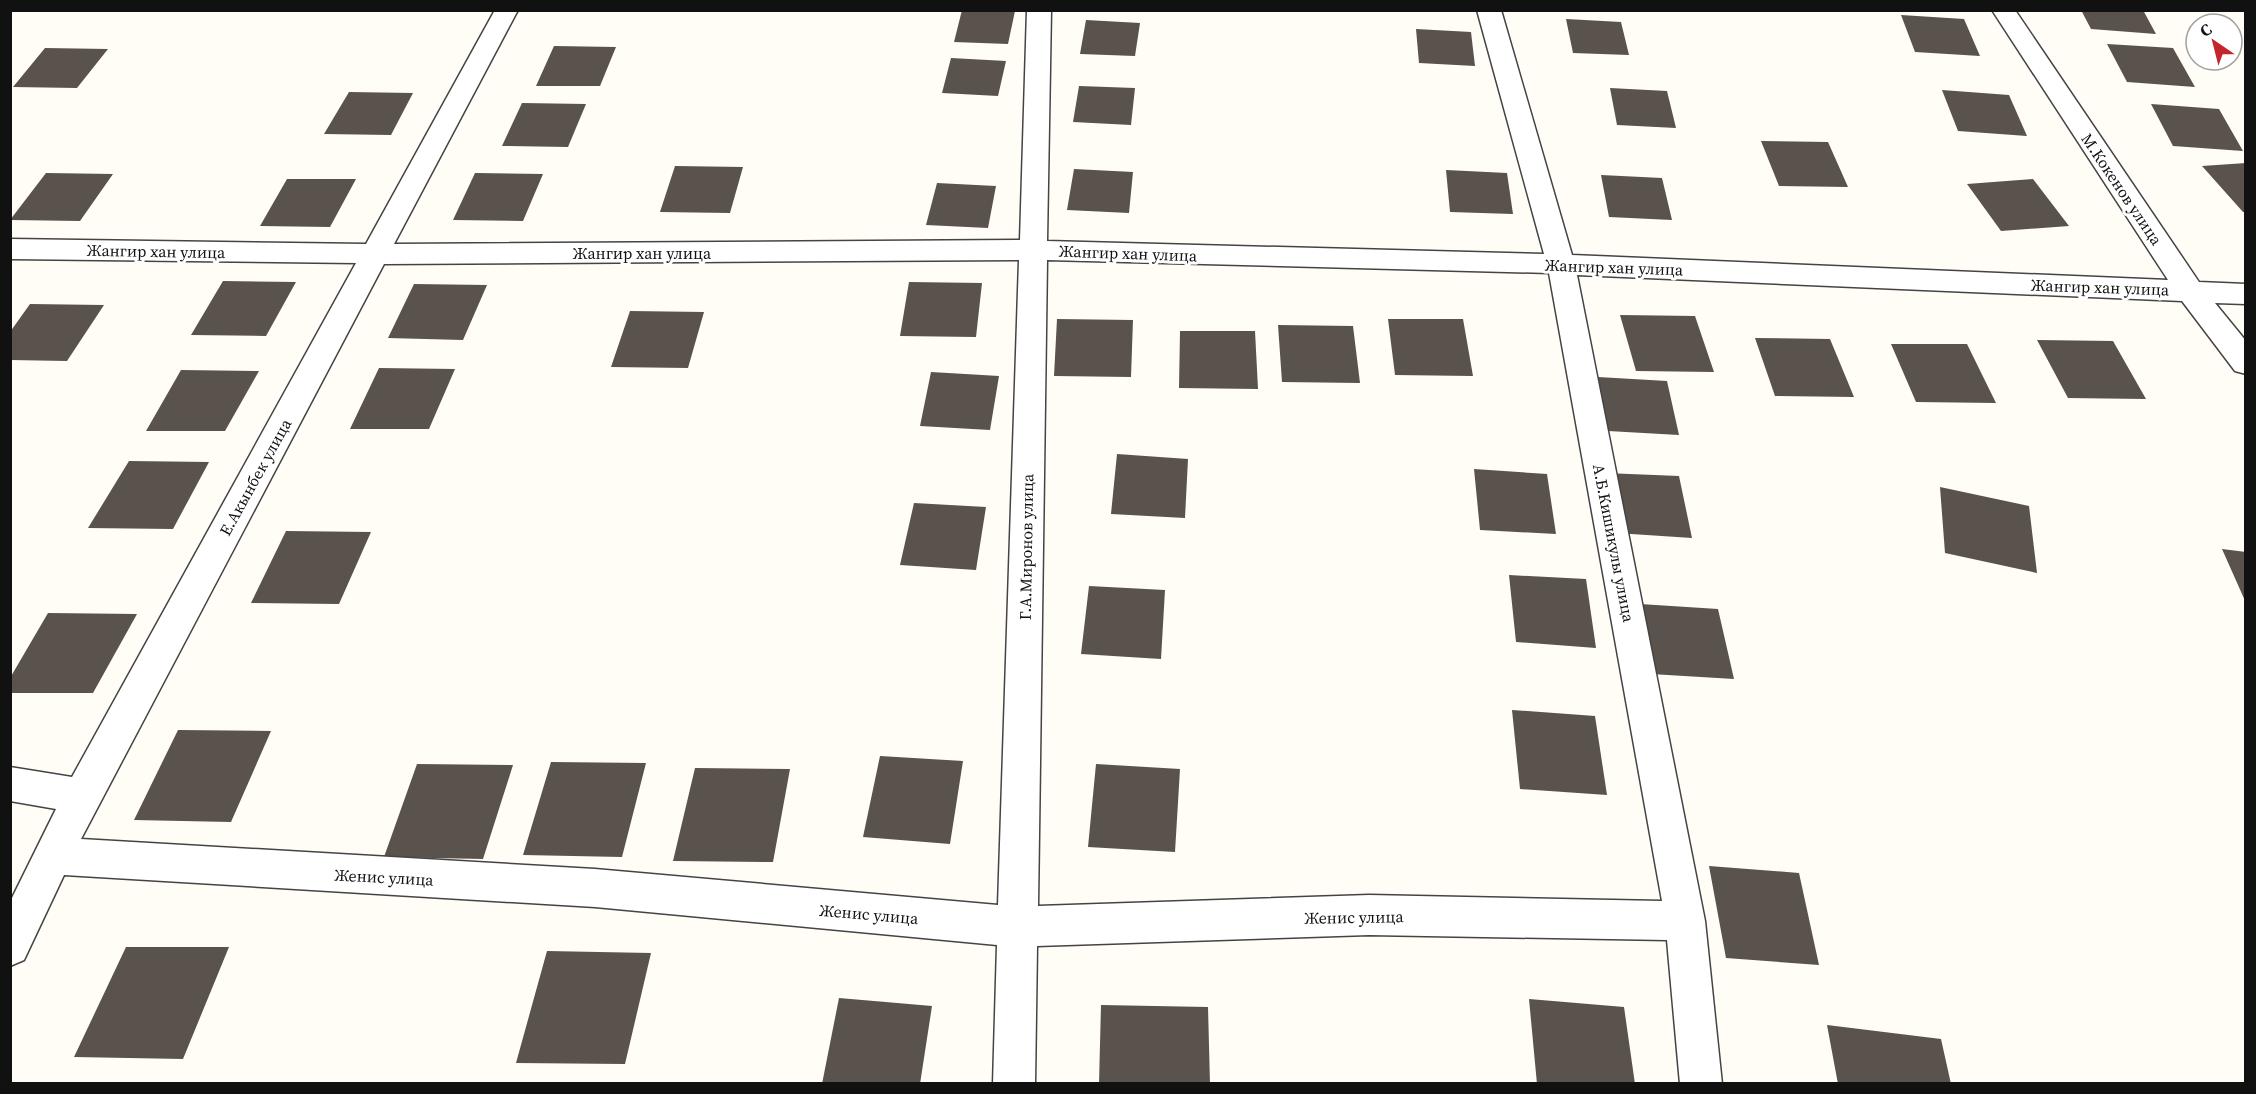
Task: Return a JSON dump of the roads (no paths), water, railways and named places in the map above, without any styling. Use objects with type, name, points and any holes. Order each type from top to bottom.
[{"type":"street","name":"Е.Акынбек улица","points":[[10,946],[82,796],[507,10]]},
{"type":"street","name":"Г.А.Миронов улица","points":[[1014,1083],[1039,10]]},
{"type":"street","name":"А.Б.Кишикулы улица","points":[[1489,10],[1561,264],[1685,921],[1701,1083]]},
{"type":"street","name":"М.Кокенов улица","points":[[2003,10],[2190,291],[2246,363]]},
{"type":"street","name":"Жангир хан улица","points":[[10,249],[376,254],[1032,250],[1561,264],[2246,294]]},
{"type":"street","points":[[10,784],[82,796]]},
{"type":"street","name":"Женис улица","points":[[53,856],[595,888],[1019,927],[1369,915],[1685,921]]}]
